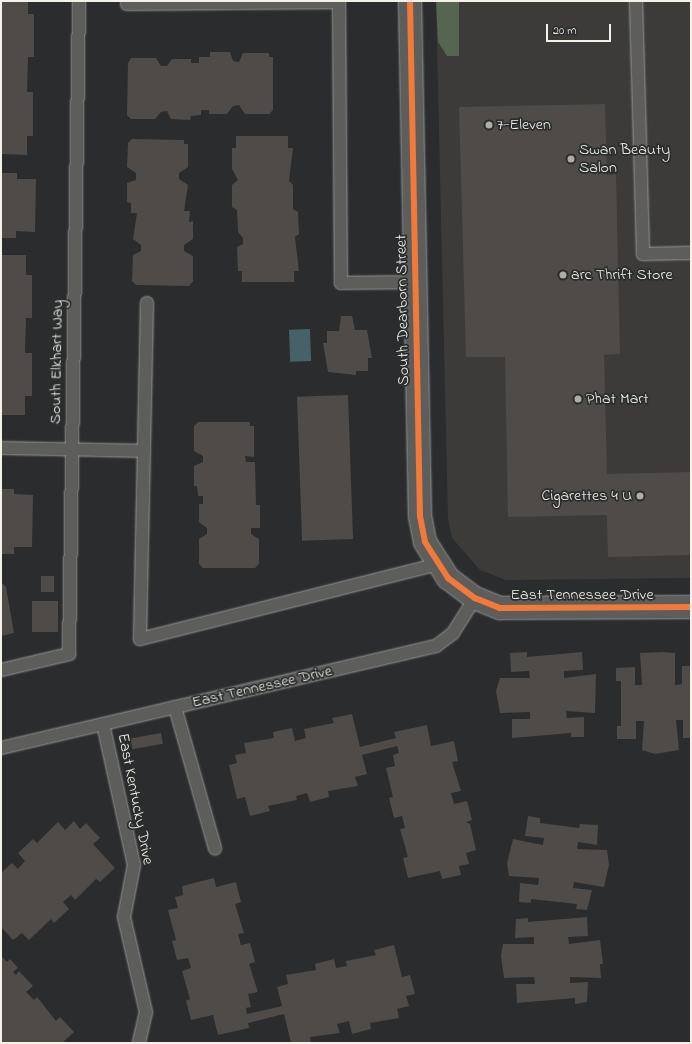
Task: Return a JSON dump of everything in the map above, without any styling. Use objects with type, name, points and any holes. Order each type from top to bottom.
[{"type":"street","name":"South Dearborn Street","points":[[410,1],[420,516],[425,542],[438,564],[475,598]]},
{"type":"street","name":"East Tennessee Drive","points":[[475,598],[516,610],[691,607]]},
{"type":"lane","name":"South Elkhart Way","points":[[1,670],[69,654],[79,1]]},
{"type":"lane","points":[[636,1],[643,254],[691,253]]},
{"type":"lane","points":[[127,4],[339,2],[341,283],[416,282]]},
{"type":"lane","points":[[147,303],[140,639],[438,564]]},
{"type":"lane","points":[[1,448],[144,451]]},
{"type":"lane","name":"East Tennessee Drive","points":[[1,748],[436,646],[453,633],[475,598]]},
{"type":"lane","points":[[175,707],[215,848]]},
{"type":"lane","name":"East Kentucky Drive","points":[[103,724],[134,864],[124,917],[146,1012],[139,1043]]},
{"type":"shaded area","points":[[436,1],[691,1],[691,578],[506,580],[480,570],[452,538],[448,518]]},
{"type":"green space","points":[[436,1],[459,1],[459,56],[447,56],[438,42]]},
{"type":"water","points":[[310,329],[311,361],[290,362],[289,330]]},
{"type":"building","points":[[1,1],[28,1],[28,14],[34,14],[34,57],[28,57],[27,92],[33,92],[33,136],[27,136],[27,155],[1,154]]},
{"type":"building","points":[[210,52],[230,52],[233,61],[239,62],[243,53],[269,53],[269,57],[273,57],[273,110],[269,114],[245,114],[239,105],[233,106],[227,114],[209,114],[209,110],[201,110],[201,115],[191,116],[190,120],[171,119],[167,111],[161,112],[155,119],[131,119],[127,115],[128,63],[131,58],[156,58],[161,66],[167,66],[172,59],[191,59],[191,63],[199,63],[199,57],[210,57]]},
{"type":"building","points":[[605,104],[607,175],[616,174],[620,354],[604,355],[607,474],[691,472],[691,555],[608,557],[607,515],[508,517],[505,357],[466,357],[459,107]]},
{"type":"building","points":[[236,136],[288,136],[288,148],[293,148],[289,181],[293,185],[293,209],[298,212],[299,234],[295,237],[299,271],[294,271],[294,282],[242,282],[242,271],[238,271],[237,247],[243,244],[243,238],[238,232],[237,210],[232,207],[232,185],[238,180],[232,169],[232,148],[236,148]]},
{"type":"building","points":[[132,139],[184,140],[184,144],[188,144],[188,167],[179,173],[179,179],[188,185],[184,211],[190,211],[189,222],[193,221],[193,239],[184,245],[184,251],[193,256],[193,281],[189,286],[136,285],[132,281],[133,255],[141,251],[141,245],[133,239],[137,213],[131,213],[131,203],[127,202],[127,183],[136,180],[136,173],[127,167],[128,143]]},
{"type":"building","points":[[1,173],[17,173],[17,179],[36,179],[35,232],[16,231],[16,238],[1,238]]},
{"type":"building","points":[[1,255],[26,255],[26,275],[32,275],[32,318],[26,318],[25,353],[32,353],[32,396],[25,396],[25,415],[1,415]]},
{"type":"building","points":[[341,316],[352,316],[355,330],[367,330],[372,358],[368,358],[368,371],[356,371],[356,375],[328,372],[323,343],[327,343],[327,331],[339,331]]},
{"type":"building","points":[[348,395],[353,539],[302,541],[297,397]]},
{"type":"building","points":[[198,422],[250,422],[250,426],[254,426],[254,457],[245,456],[246,462],[255,462],[256,505],[260,505],[260,528],[251,528],[251,534],[259,539],[259,564],[255,568],[203,568],[199,564],[199,539],[207,534],[207,528],[199,522],[199,504],[203,504],[203,496],[198,496],[197,486],[194,486],[194,466],[203,462],[203,456],[194,451],[194,426]]},
{"type":"building","points":[[1,489],[14,489],[14,494],[33,495],[32,547],[14,547],[14,554],[1,554]]},
{"type":"building","points":[[41,576],[54,576],[54,592],[41,592]]},
{"type":"building","points":[[1,582],[6,587],[14,633],[1,636]]},
{"type":"building","points":[[32,601],[58,601],[58,632],[32,632]]},
{"type":"building","points":[[527,652],[527,657],[582,652],[583,670],[564,671],[564,678],[596,674],[595,713],[566,711],[567,718],[584,717],[584,737],[571,737],[571,733],[512,738],[512,719],[530,719],[530,712],[500,713],[496,691],[500,678],[530,678],[529,671],[511,672],[510,653]]},
{"type":"building","points":[[640,653],[675,653],[675,685],[682,684],[682,666],[691,666],[691,738],[683,738],[683,720],[676,720],[679,750],[655,754],[642,750],[644,721],[636,721],[636,739],[617,739],[617,726],[621,726],[621,681],[616,681],[616,668],[635,667],[635,685],[642,685]]},
{"type":"building","points":[[352,714],[360,747],[396,738],[394,732],[427,725],[431,746],[454,741],[458,761],[452,762],[461,791],[451,793],[454,804],[467,801],[472,820],[466,822],[470,824],[476,850],[466,853],[469,864],[459,866],[461,875],[442,879],[440,871],[408,878],[403,858],[408,857],[400,829],[405,828],[402,816],[394,818],[389,798],[393,797],[386,768],[395,766],[393,755],[399,753],[397,746],[362,755],[367,774],[355,777],[358,786],[328,791],[329,797],[310,802],[307,793],[296,796],[297,800],[268,806],[270,811],[250,816],[245,797],[237,799],[229,765],[237,763],[235,755],[246,753],[244,743],[274,738],[273,732],[292,728],[295,741],[306,738],[304,729],[334,723],[332,718]]},
{"type":"building","points":[[161,733],[163,744],[132,749],[130,738]]},
{"type":"building","points":[[528,816],[540,818],[540,823],[579,828],[580,824],[598,825],[597,845],[578,842],[577,849],[607,850],[609,865],[604,887],[574,882],[573,888],[592,890],[587,910],[576,909],[577,904],[531,899],[531,903],[519,902],[520,883],[538,885],[539,878],[509,876],[507,863],[513,839],[543,845],[544,838],[525,836]]},
{"type":"building","points":[[74,821],[80,829],[86,823],[100,838],[93,844],[115,868],[100,882],[96,879],[75,900],[71,895],[63,902],[69,909],[54,923],[51,919],[29,940],[22,933],[13,940],[1,927],[1,873],[12,863],[18,869],[25,861],[18,853],[33,839],[37,843],[58,822],[65,830]]},
{"type":"building","points":[[214,878],[216,887],[236,882],[241,902],[235,904],[244,933],[238,934],[241,945],[250,943],[255,962],[249,964],[258,992],[248,994],[251,1007],[246,1008],[247,1014],[282,1006],[277,987],[288,984],[286,975],[316,970],[315,964],[334,959],[336,968],[347,966],[346,961],[376,955],[374,950],[394,945],[402,977],[410,975],[415,994],[406,996],[409,1006],[397,1009],[399,1018],[370,1023],[371,1029],[352,1034],[349,1021],[337,1024],[340,1033],[310,1037],[311,1043],[291,1043],[284,1014],[248,1023],[249,1028],[218,1035],[213,1015],[191,1020],[186,1001],[190,999],[182,971],[191,968],[188,958],[177,960],[172,941],[176,940],[168,910],[178,908],[175,897],[183,895],[182,886]]},
{"type":"building","points":[[587,917],[588,936],[568,937],[569,944],[600,940],[603,964],[600,964],[601,978],[570,977],[570,983],[588,982],[587,1002],[575,1004],[575,998],[517,1003],[516,984],[535,984],[534,977],[504,978],[501,956],[503,944],[534,944],[534,937],[515,938],[516,919],[528,918],[528,922]]},
{"type":"building","points":[[1,956],[7,962],[10,959],[18,968],[13,972],[16,975],[19,971],[33,986],[26,992],[34,1000],[37,997],[56,1021],[60,1017],[74,1032],[62,1043],[1,1043]]},
{"type":"cycle path","points":[[410,1],[420,516],[425,542],[448,578],[475,598],[500,608],[691,607]]},
{"type":"place","name":"7-Eleven","points":[[489,125]]},
{"type":"place","name":"Swan Beauty Salon","points":[[571,159]]},
{"type":"place","name":"arc Thrift Store","points":[[563,275]]},
{"type":"place","name":"Phat Mart","points":[[578,399]]},
{"type":"place","name":"Cigarettes 4 U","points":[[640,496]]}]
